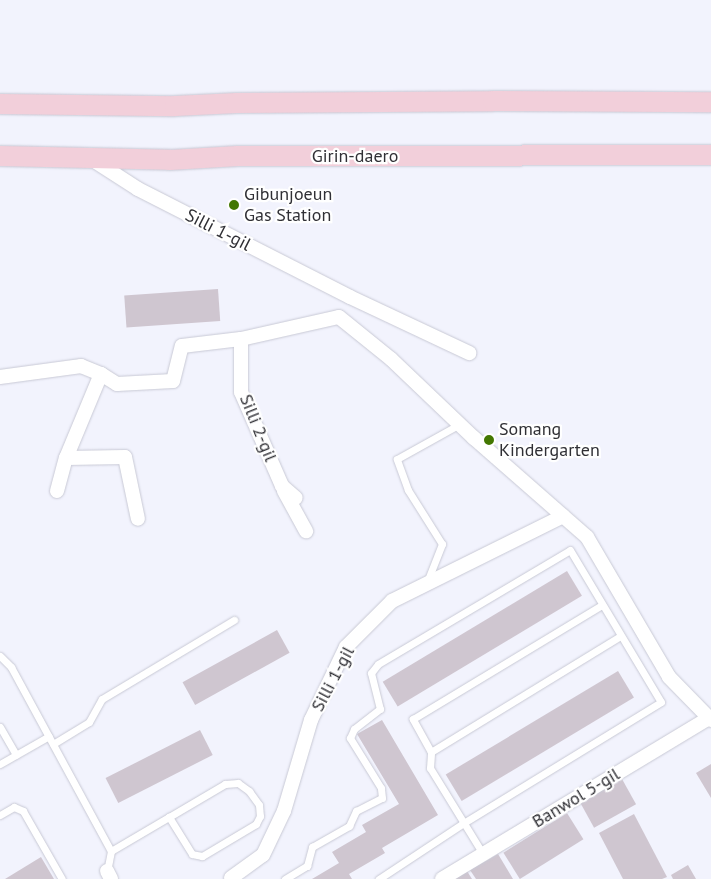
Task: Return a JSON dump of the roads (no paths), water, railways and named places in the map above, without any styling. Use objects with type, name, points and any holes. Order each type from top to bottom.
[{"type":"street","points":[[0,104],[176,106],[237,103],[483,101],[711,102]]},
{"type":"street","name":"Girin-daero","points":[[0,156],[170,160],[248,156],[711,155]]},
{"type":"street","name":"Silli 1-gil","points":[[90,158],[138,190],[350,297],[469,353]]},
{"type":"street","points":[[0,377],[81,366],[101,374],[117,384],[173,381],[182,346],[241,339],[339,317],[350,297]]},
{"type":"street","points":[[339,317],[391,359],[460,424],[587,537],[669,677],[710,719]]},
{"type":"street","name":"Silli 2-gil","points":[[241,339],[241,392],[282,486],[306,530]]},
{"type":"street","points":[[57,491],[66,458],[101,374]]},
{"type":"street","points":[[66,458],[125,457],[138,519]]},
{"type":"street","name":"Silli 2-gil","points":[[282,486],[296,498]]},
{"type":"street","name":"Silli 1-gil","points":[[231,878],[263,855],[284,811],[311,720],[346,647],[392,601],[563,516]]},
{"type":"street","name":"Banwol 5-gil","points":[[442,879],[710,719]]},
{"type":"lane","points":[[426,584],[442,544],[408,490],[397,459],[460,424]]},
{"type":"lane","points":[[285,879],[307,866],[312,847],[348,826],[356,811],[382,798],[381,788],[350,738],[354,729],[380,709],[371,673],[378,664],[570,550],[661,702],[462,824],[379,879]]},
{"type":"lane","points":[[483,854],[462,824],[430,768],[431,752],[413,719],[602,605]]},
{"type":"lane","points":[[53,744],[89,722],[102,699],[234,620]]},
{"type":"lane","points":[[431,752],[620,636]]},
{"type":"lane","points":[[0,656],[11,667],[111,851],[109,875]]},
{"type":"lane","points":[[0,727],[16,755]]},
{"type":"lane","points":[[0,764],[49,736]]},
{"type":"lane","points":[[111,851],[224,784],[238,784],[249,791],[259,805],[260,816],[256,824],[202,856],[192,854],[169,817]]},
{"type":"lane","points":[[0,815],[14,807],[23,811],[62,879]]},
{"type":"place","name":"Gibunjoeun Gas Station","points":[[234,205]]},
{"type":"place","name":"Somang Kindergarten","points":[[489,440]]}]
